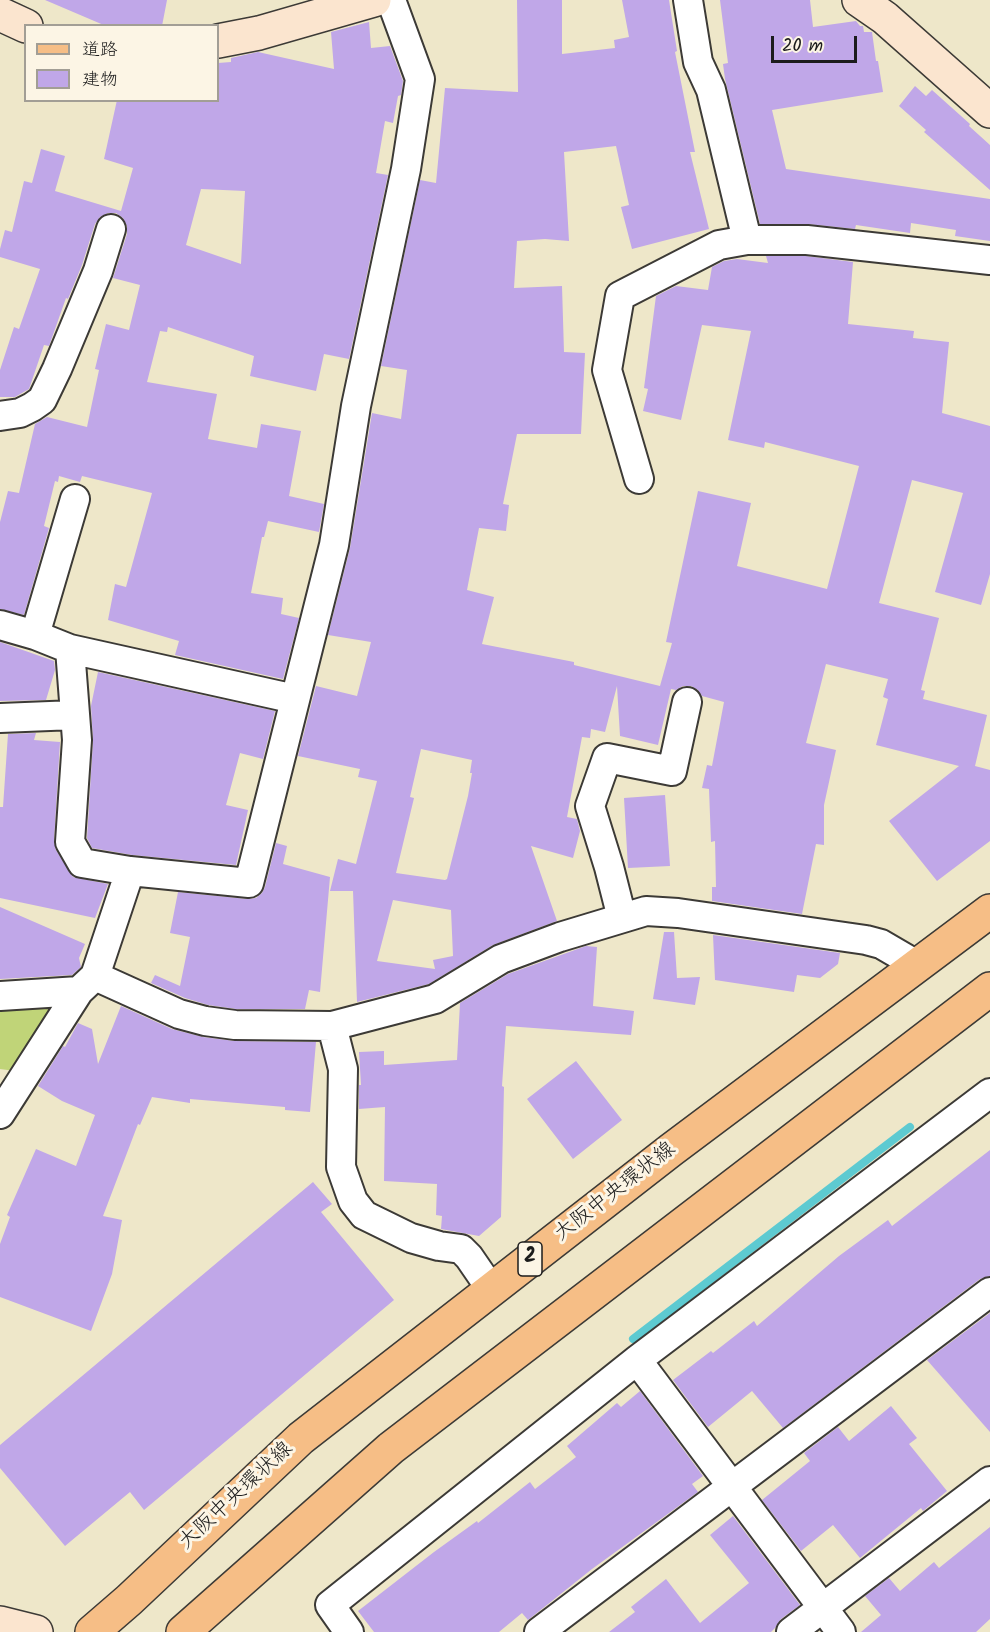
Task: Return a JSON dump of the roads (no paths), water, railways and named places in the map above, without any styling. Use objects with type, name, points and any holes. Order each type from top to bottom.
[{"type":"main road","points":[[7,0],[0,14],[24,25]]},
{"type":"main road","points":[[219,41],[259,33],[374,0]]},
{"type":"main road","points":[[858,0],[885,18],[990,111]]},
{"type":"main road","name":"大阪中央環状線","points":[[92,1632],[301,1438],[671,1150],[990,911]]},
{"type":"main road","points":[[183,1632],[391,1448],[990,989]]},
{"type":"main road","points":[[0,1623],[36,1632]]},
{"type":"street","points":[[70,649],[77,740],[70,842],[82,863],[130,871],[249,883],[334,545],[356,406],[405,169],[420,79],[391,0]]},
{"type":"street","points":[[688,0],[698,62],[711,90],[747,240]]},
{"type":"street","points":[[0,416],[20,413],[42,400],[98,271],[111,229]]},
{"type":"street","points":[[639,479],[607,370],[620,296],[719,246],[747,240],[807,240],[990,260]]},
{"type":"street","points":[[35,635],[75,499]]},
{"type":"street","points":[[0,625],[35,635],[70,649],[295,699]]},
{"type":"street","points":[[622,918],[590,806],[607,758],[672,771],[687,702]]},
{"type":"street","points":[[0,718],[75,716]]},
{"type":"street","points":[[0,1114],[87,983],[130,871]]},
{"type":"street","points":[[0,996],[87,983],[205,1021],[235,1025],[332,1026],[435,999],[501,959],[646,911],[678,913],[866,940],[881,944],[917,965]]},
{"type":"street","points":[[332,1026],[343,1069],[341,1167],[352,1201],[364,1215],[411,1238],[461,1249],[470,1257],[491,1289]]},
{"type":"street","points":[[349,1632],[330,1605],[637,1360],[990,1093]]},
{"type":"street","points":[[539,1632],[990,1292]]},
{"type":"street","points":[[637,1360],[841,1632]]},
{"type":"street","points":[[791,1632],[990,1481]]},
{"type":"waterway","points":[[633,1339],[910,1127]]}]
